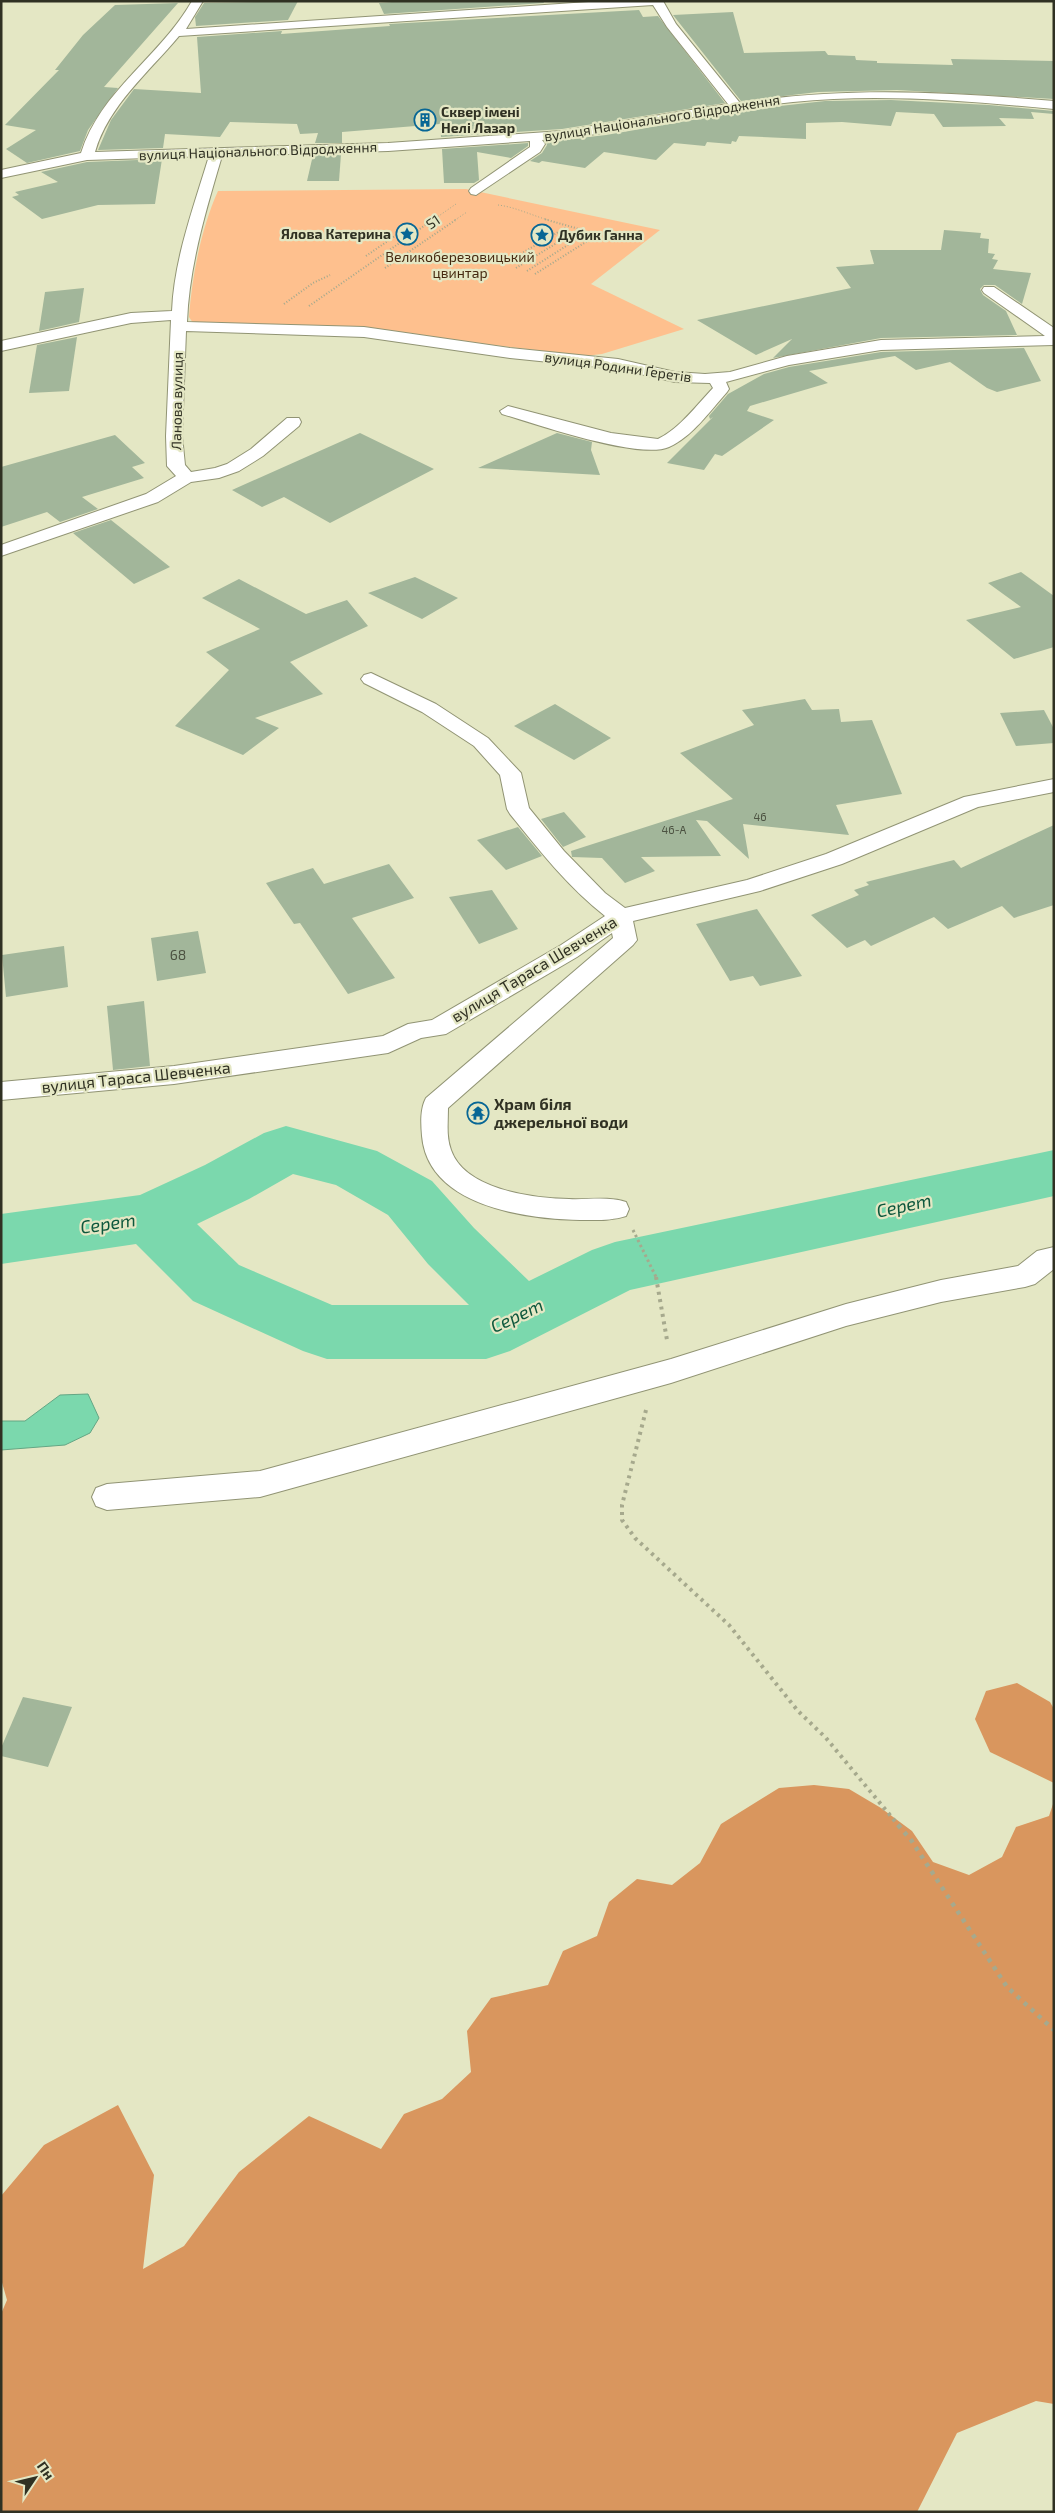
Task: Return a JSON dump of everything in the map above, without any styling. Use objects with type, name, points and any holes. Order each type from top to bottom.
[{"type":"street","points":[[87,156],[90,142],[108,114],[176,33],[198,1]]},
{"type":"street","points":[[176,33],[657,1],[671,25],[737,107]]},
{"type":"street","name":"вулиця Національного Відродження","points":[[1,174],[87,156],[216,154],[534,138],[792,98],[871,95],[1054,105]]},
{"type":"street","points":[[476,191],[535,149],[538,144],[534,138]]},
{"type":"street","name":"Ланова вулиця","points":[[187,478],[176,466],[174,436],[180,295],[194,229],[216,154]]},
{"type":"street","points":[[990,290],[1054,335]]},
{"type":"street","name":"вулиця Родини Ґеретів","points":[[1,346],[132,318],[286,329],[364,332],[510,353],[618,364],[675,377],[716,378],[739,375],[787,362],[881,344],[1054,340]]},
{"type":"street","points":[[508,411],[630,443],[662,444],[687,426],[721,389],[716,378]]},
{"type":"street","points":[[1,551],[152,498],[187,478],[202,477],[236,468],[251,459],[293,422]]},
{"type":"street","points":[[370,679],[429,708],[481,742],[510,773],[518,809],[556,856],[597,898],[620,916],[625,940],[436,1105],[435,1130],[440,1157],[466,1184],[501,1201],[538,1209],[624,1218]]},
{"type":"street","name":"вулиця Тараса Шевченка","points":[[1,1091],[174,1075],[388,1044],[417,1030],[436,1028],[569,951],[620,916],[752,886],[834,859],[912,825],[972,802],[1054,785]]},
{"type":"street","points":[[107,1497],[260,1484],[671,1371],[846,1315],[941,1291],[1025,1276],[1047,1260],[1054,1258]]},
{"type":"path","points":[[286,329],[306,308],[476,191]]},
{"type":"path","points":[[498,204],[507,205],[520,212],[579,229],[589,240],[535,274]]},
{"type":"path","name":"S1","points":[[385,268],[468,211]]},
{"type":"path","points":[[505,263],[568,226]]},
{"type":"path","points":[[366,256],[408,227]]},
{"type":"path","points":[[516,268],[579,229]]},
{"type":"path","points":[[527,271],[585,234]]},
{"type":"path","points":[[284,304],[313,283],[330,275]]},
{"type":"path","points":[[624,1218],[658,1281],[671,1371],[647,1393],[646,1418],[622,1505],[622,1520],[635,1538],[729,1625],[798,1712],[826,1738],[911,1840],[1007,1987],[1054,2030]]},
{"type":"green space","name":"Великоберезовицький цвинтар","points":[[466,189],[660,230],[591,284],[684,329],[602,354],[585,356],[376,331],[193,323],[189,317],[198,253],[218,191]]},
{"type":"shaded area","points":[[88,1394],[99,1418],[90,1433],[65,1445],[1,1450],[1,1421],[25,1421],[60,1395]]},
{"type":"shaded area","points":[[1017,1683],[1050,1702],[1054,1709],[1054,1783],[990,1752],[975,1719],[986,1691]]},
{"type":"shaded area","points":[[814,1785],[849,1789],[881,1808],[912,1831],[933,1862],[969,1875],[1002,1857],[1016,1827],[1049,1816],[1054,1801],[1054,2404],[1036,2401],[957,2433],[917,2512],[1,2512],[1,2314],[7,2300],[1,2279],[1,2196],[44,2145],[118,2105],[154,2175],[143,2269],[184,2246],[239,2172],[309,2116],[381,2149],[404,2114],[442,2099],[471,2072],[467,2031],[491,1998],[548,1985],[563,1951],[597,1936],[609,1902],[637,1879],[672,1885],[700,1863],[721,1824],[779,1788]]},
{"type":"building","points":[[298,1],[288,20],[196,26],[195,17],[204,3]]},
{"type":"building","points":[[405,1],[543,1],[544,3],[384,14],[379,3]]},
{"type":"building","points":[[178,3],[104,87],[118,88],[88,130],[80,151],[27,163],[6,149],[36,130],[5,125],[59,70],[55,70],[83,35],[115,5]]},
{"type":"building","points":[[639,10],[643,17],[658,16],[725,103],[562,129],[441,137],[440,124],[342,132],[342,143],[315,143],[318,133],[300,134],[297,124],[230,122],[220,137],[165,134],[163,148],[98,150],[111,120],[134,89],[201,93],[197,37],[282,31],[281,34],[390,26],[389,24]]},
{"type":"building","points":[[733,12],[744,53],[825,51],[828,55],[855,56],[856,60],[877,61],[877,63],[953,65],[951,59],[1054,61],[1054,99],[897,90],[818,92],[741,101],[673,15]]},
{"type":"building","points":[[891,100],[989,105],[1054,111],[1054,114],[1031,112],[1034,119],[999,118],[1006,126],[943,127],[934,114],[896,112],[891,126],[842,122],[806,123],[806,139],[739,136],[736,142],[732,141],[731,144],[707,142],[705,146],[674,143],[656,160],[604,152],[585,168],[542,161],[539,163],[530,161],[542,153],[547,145],[546,142],[606,135],[762,108],[825,101]]},
{"type":"building","points":[[528,143],[528,146],[511,158],[477,152],[479,180],[474,183],[444,183],[442,149]]},
{"type":"building","points":[[341,154],[339,181],[307,181],[313,155]]},
{"type":"building","points":[[162,159],[155,204],[98,205],[42,219],[12,197],[19,195],[15,192],[58,182],[41,172],[87,162]]},
{"type":"building","points":[[944,230],[981,233],[980,238],[989,239],[988,253],[995,254],[992,259],[998,260],[993,269],[1031,273],[1022,304],[995,285],[984,285],[980,289],[983,295],[1006,311],[1017,335],[881,338],[773,358],[792,339],[756,355],[697,320],[851,288],[836,267],[874,264],[870,250],[941,250]]},
{"type":"building","points":[[84,288],[79,322],[39,331],[45,292]]},
{"type":"building","points":[[77,337],[69,391],[29,393],[37,345]]},
{"type":"building","points":[[1024,348],[1041,381],[997,392],[987,388],[950,362],[916,370],[895,356],[809,371],[828,383],[750,406],[747,411],[774,420],[722,456],[715,454],[704,470],[667,463],[713,417],[710,419],[709,416],[728,394],[764,374],[789,367],[881,352]]},
{"type":"building","points":[[360,433],[434,469],[330,523],[284,497],[262,507],[232,490]]},
{"type":"building","points":[[557,433],[592,442],[591,450],[600,475],[478,468]]},
{"type":"building","points":[[115,435],[145,463],[132,467],[144,478],[82,497],[98,509],[60,522],[47,512],[1,527],[1,467]]},
{"type":"building","points":[[111,520],[170,567],[134,584],[73,533]]},
{"type":"building","points":[[1021,572],[1054,596],[1054,647],[1014,659],[966,620],[1021,607],[988,583]]},
{"type":"building","points":[[415,577],[458,598],[422,619],[368,593]]},
{"type":"building","points":[[239,579],[306,614],[347,600],[368,626],[290,662],[323,694],[255,718],[279,728],[243,755],[175,726],[229,670],[206,652],[260,629],[202,598]]},
{"type":"building","points":[[805,699],[812,710],[839,709],[841,722],[872,720],[902,794],[836,805],[849,835],[743,824],[749,859],[707,821],[696,820],[721,856],[641,857],[655,871],[625,883],[602,858],[572,857],[571,851],[733,799],[680,753],[754,725],[742,710]]},
{"type":"building","points":[[555,704],[611,738],[574,760],[514,726]]},
{"type":"building","points":[[1044,710],[1054,729],[1054,743],[1016,746],[1000,713]]},
{"type":"building","points":[[564,812],[586,837],[563,847],[541,819]]},
{"type":"building","points":[[1054,825],[1054,905],[1014,918],[1002,906],[948,929],[934,917],[871,946],[865,940],[847,948],[811,915],[859,895],[854,890],[869,885],[866,882],[954,860],[961,868]]},
{"type":"building","points":[[518,827],[542,856],[506,870],[477,840]]},
{"type":"building","points":[[389,864],[414,898],[352,918],[395,978],[348,994],[300,923],[294,924],[266,883],[313,868],[324,884]]},
{"type":"building","points":[[492,890],[518,929],[479,944],[449,897]]},
{"type":"building","points":[[757,909],[802,976],[760,986],[753,976],[730,981],[696,924]]},
{"type":"building","points":[[198,931],[206,973],[157,981],[151,938]]},
{"type":"building","points":[[64,946],[68,987],[6,997],[2,955]]},
{"type":"building","points":[[144,1001],[150,1066],[113,1070],[107,1006]]},
{"type":"building","points":[[23,1697],[72,1707],[48,1767],[1,1756],[1,1748]]},
{"type":"waterway","points":[[150,1218],[227,1182],[286,1149],[355,1167],[410,1198],[451,1246],[520,1314]]},
{"type":"waterway","name":"Серет","points":[[150,1218],[216,1283],[327,1332],[486,1332],[615,1268],[1054,1173]]},
{"type":"waterway","name":"Серет","points":[[1,1239],[150,1218]]},
{"type":"place","name":"Сквер імені Нелі Лазар","points":[[425,120]]},
{"type":"place","name":"Ялова Катерина","points":[[407,234]]},
{"type":"place","name":"Дубик Ганна","points":[[542,235]]},
{"type":"place","name":"Храм біля джерельної води","points":[[478,1113]]}]
